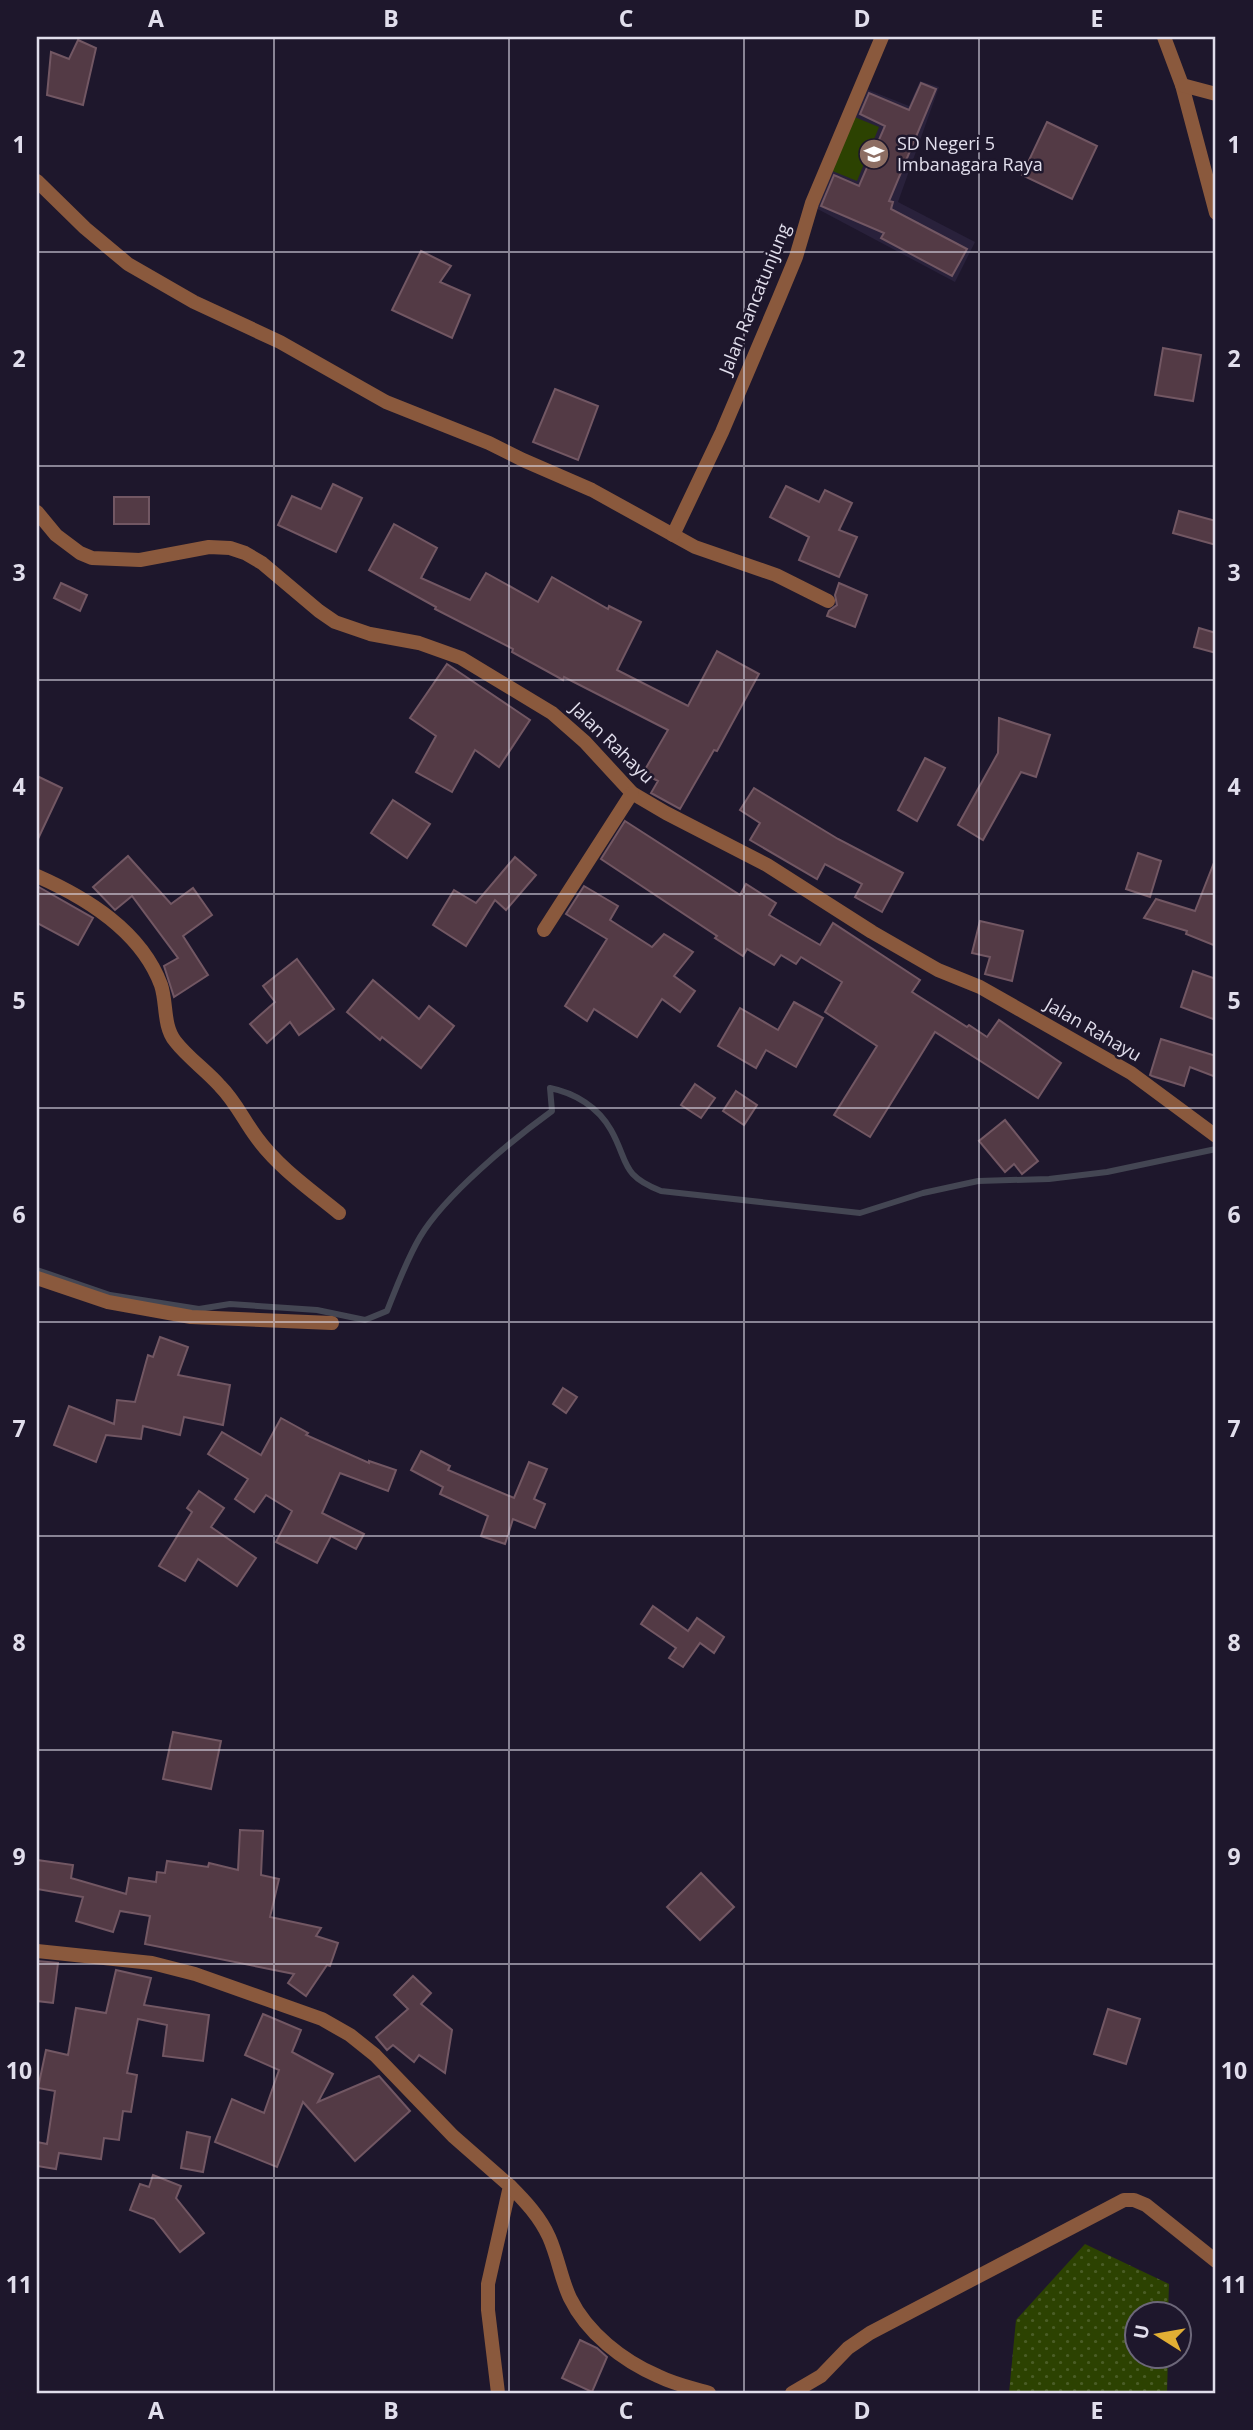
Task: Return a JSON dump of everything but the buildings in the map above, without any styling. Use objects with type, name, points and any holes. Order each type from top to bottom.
[{"type":"street","name":"Jalan Rancatunjung","points":[[673,535],[722,432],[784,288],[812,203],[882,37]]},
{"type":"street","points":[[1164,37],[1182,85],[1216,213]]},
{"type":"street","points":[[1182,85],[1216,94]]},
{"type":"street","points":[[37,181],[85,228],[128,264],[194,302],[279,342],[386,402],[489,443],[592,490],[695,547],[776,575],[828,601]]},
{"type":"street","name":"Jalan Rahayu","points":[[37,512],[56,535],[80,553],[103,560],[140,560],[209,547],[230,548],[245,553],[262,563],[335,622],[370,634],[437,648],[486,672],[552,713],[585,743],[632,793],[767,865],[872,932],[938,970],[980,987],[1131,1073],[1216,1136]]},
{"type":"street","points":[[544,930],[632,793]]},
{"type":"street","points":[[37,876],[65,888],[103,911],[129,936],[155,968],[172,1038],[190,1059],[221,1086],[276,1161],[339,1213]]},
{"type":"street","points":[[37,1278],[108,1302],[191,1317],[332,1324]]},
{"type":"street","points":[[37,1951],[152,1963],[195,1974],[322,2019],[350,2035],[375,2056],[453,2136],[510,2186],[532,2210],[549,2237],[570,2298],[600,2337],[625,2358],[657,2376],[709,2393]]},
{"type":"street","points":[[499,2393],[488,2310],[488,2284],[510,2186]]},
{"type":"street","points":[[792,2393],[821,2376],[848,2348],[870,2333],[1124,2200],[1134,2200],[1146,2205],[1216,2261]]},
{"type":"shaded area","name":"SD Negeri 5 Imbanagara Raya","points":[[920,81],[939,87],[898,202],[975,242],[955,282],[812,206],[861,87],[909,106]]},
{"type":"green space","points":[[852,116],[879,127],[857,181],[830,170]]},
{"type":"green space","points":[[1085,2244],[1169,2284],[1168,2300],[1124,2300],[1124,2370],[1168,2370],[1167,2393],[1009,2393],[1016,2320]]},
{"type":"waterway","points":[[37,1270],[110,1295],[199,1309],[230,1304],[317,1310],[365,1320],[387,1311],[420,1237],[462,1186],[552,1111],[550,1088],[577,1097],[600,1114],[632,1173],[661,1191],[860,1213],[923,1193],[978,1181],[1049,1179],[1107,1172],[1216,1149]]},
{"type":"place","name":"SD Negeri 5 Imbanagara Raya","points":[[874,154]]}]
